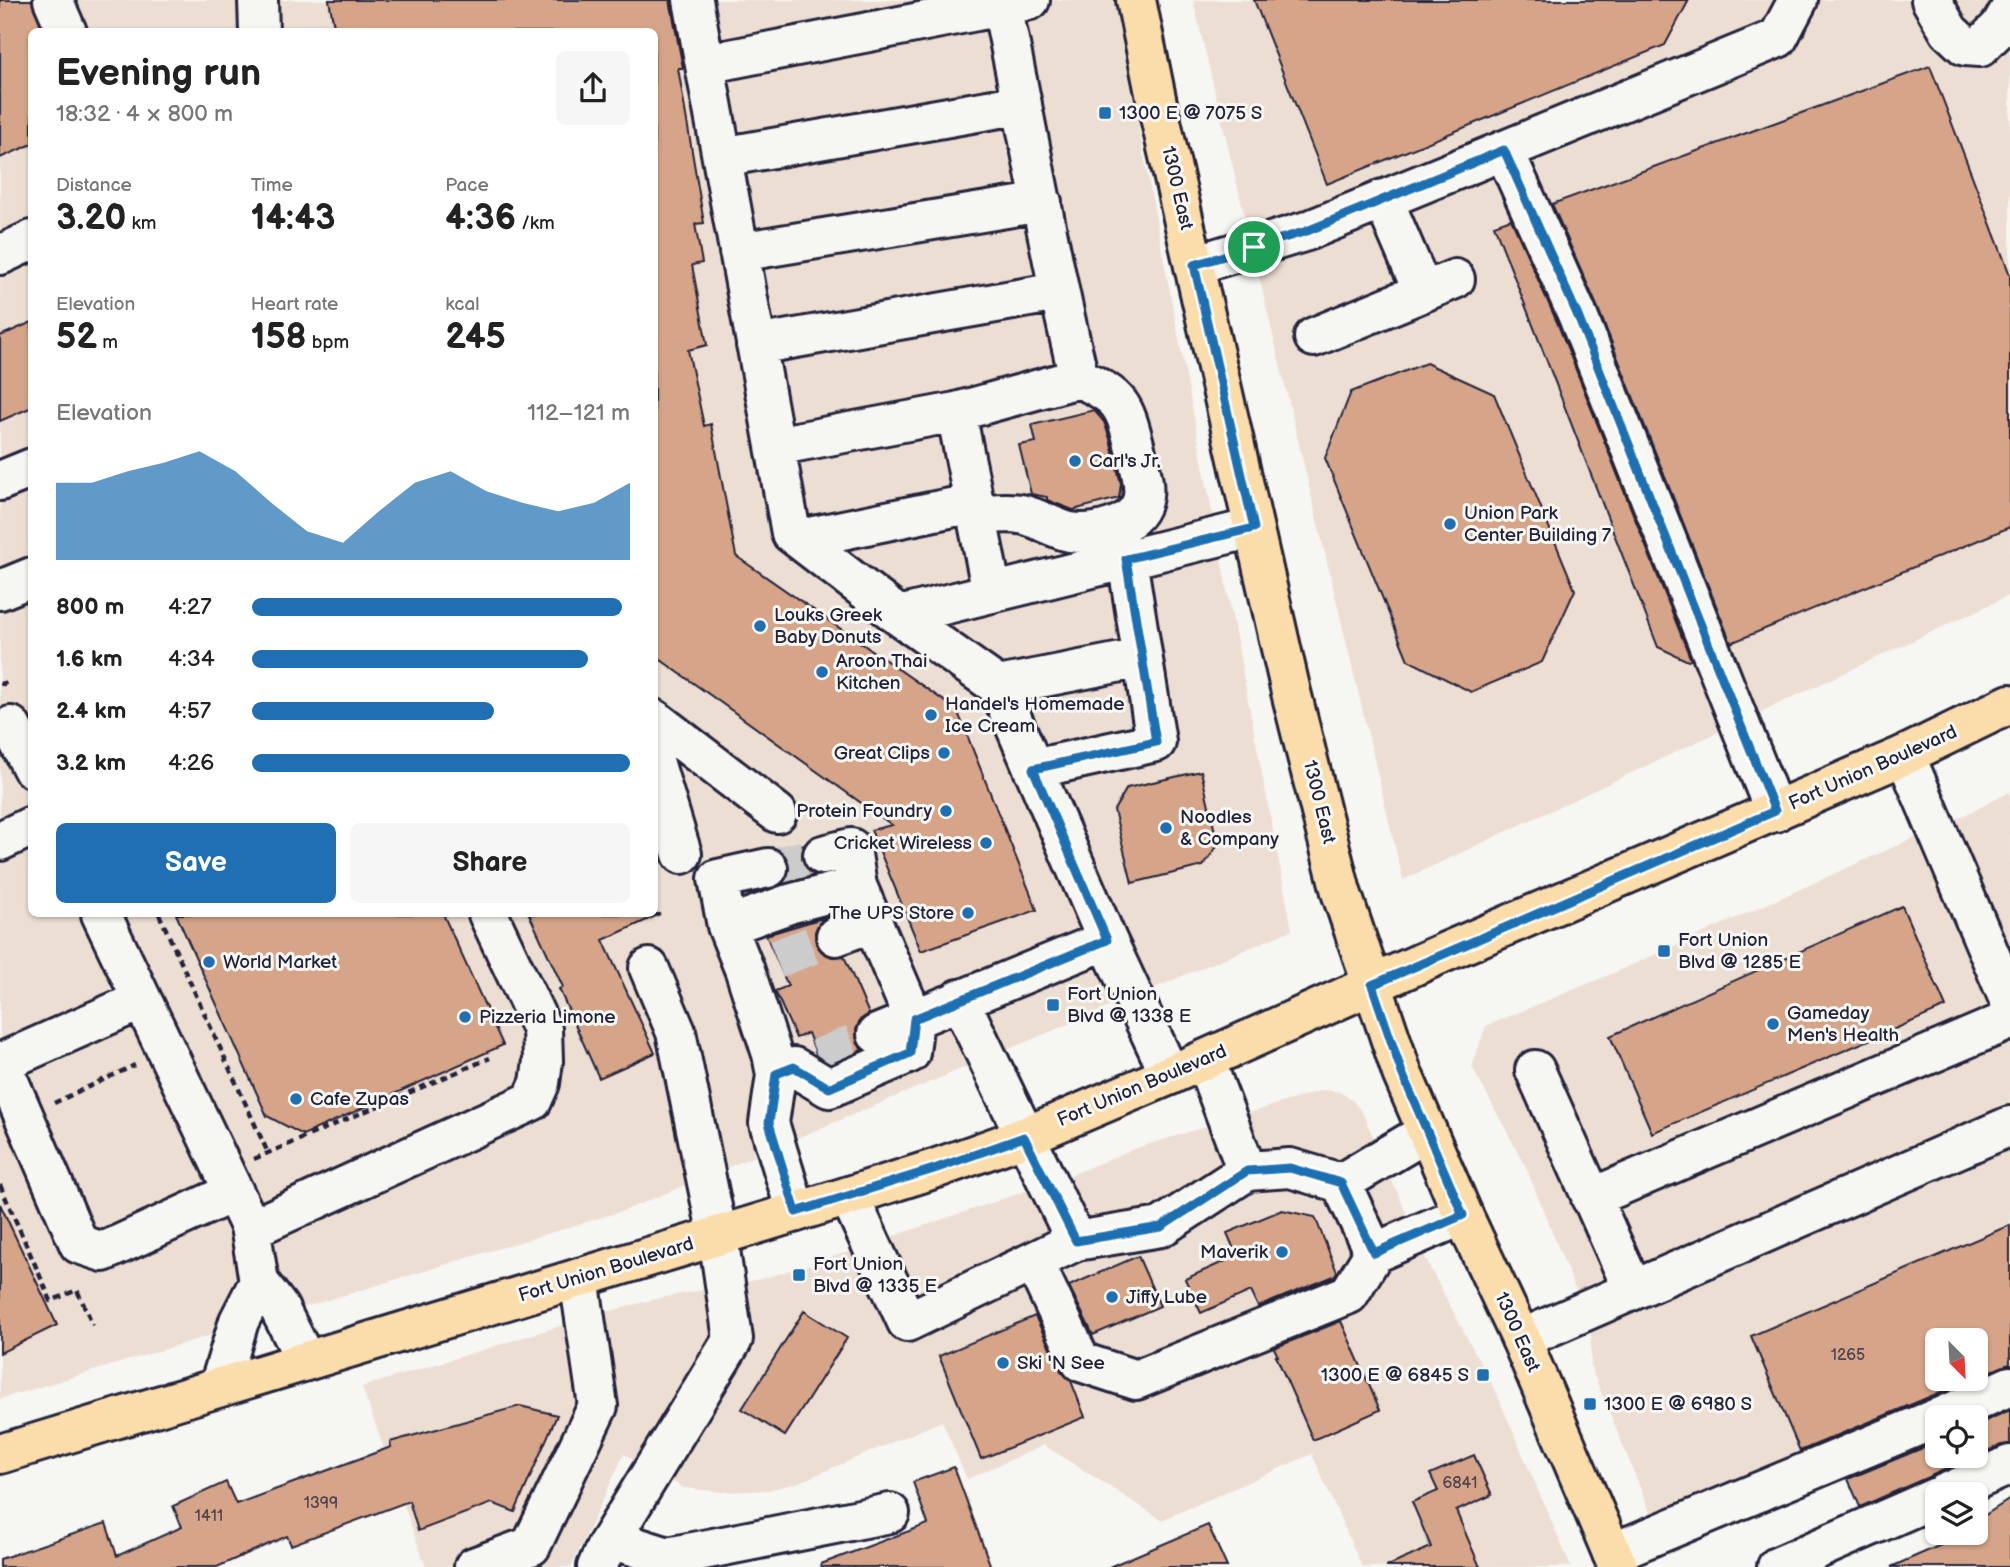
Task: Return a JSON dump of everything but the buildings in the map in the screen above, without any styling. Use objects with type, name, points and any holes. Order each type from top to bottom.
[{"type":"main road","name":"1300 East","points":[[1136,0],[1291,692],[1341,892],[1402,1073],[1463,1215],[1521,1339],[1615,1560]]},
{"type":"main road","name":"Fort Union Boulevard","points":[[0,1454],[849,1196],[1024,1137],[1905,755],[2010,704]]},
{"type":"lane","points":[[53,0],[65,28]]},
{"type":"lane","points":[[258,0],[259,28]]},
{"type":"lane","points":[[694,0],[790,533],[899,616],[998,686],[1107,940],[1170,1075]]},
{"type":"lane","points":[[1194,265],[1307,231],[1778,38],[1798,0]]},
{"type":"lane","points":[[1931,0],[1950,31],[1965,46],[1980,47],[2000,27],[2010,10]]},
{"type":"lane","points":[[705,64],[1011,2],[1023,104],[1058,292],[1079,379]]},
{"type":"lane","points":[[722,157],[1023,104]]},
{"type":"lane","points":[[1504,150],[1577,314],[1775,811]]},
{"type":"lane","points":[[1314,337],[1438,285],[1384,200]]},
{"type":"lane","points":[[739,251],[1042,202]]},
{"type":"lane","points":[[0,255],[28,242]]},
{"type":"lane","points":[[757,345],[1058,292]]},
{"type":"lane","points":[[775,446],[956,412],[1079,379],[1105,390],[1118,401],[1127,416],[1144,487],[1136,514],[1124,523],[1106,530],[1073,532],[1049,526],[1024,515],[975,509],[799,539]]},
{"type":"lane","points":[[956,412],[992,593]]},
{"type":"lane","points":[[0,481],[28,470]]},
{"type":"lane","points":[[899,616],[1254,528]]},
{"type":"lane","points":[[1033,769],[1156,742],[1126,559]]},
{"type":"lane","points":[[0,590],[28,579]]},
{"type":"lane","points":[[998,686],[1142,658]]},
{"type":"lane","points":[[658,722],[777,813]]},
{"type":"lane","points":[[14,725],[28,758]]},
{"type":"lane","points":[[1905,755],[2010,1002]]},
{"type":"lane","points":[[658,773],[682,854]]},
{"type":"lane","points":[[0,841],[28,828]]},
{"type":"lane","points":[[768,868],[718,879],[727,926],[761,965],[772,1054],[829,1088],[910,1053],[914,1019],[857,886],[851,848],[822,855]]},
{"type":"lane","points":[[727,926],[789,904],[857,886]]},
{"type":"lane","points":[[102,917],[142,1000],[245,1181],[260,1282],[279,1308],[306,1361]]},
{"type":"lane","points":[[251,1229],[532,1101],[540,1083],[543,1061],[542,1029],[489,917]]},
{"type":"lane","points":[[836,936],[873,922]]},
{"type":"lane","points":[[877,1034],[1107,940]]},
{"type":"lane","points":[[649,968],[676,1032],[718,1236],[733,1339],[604,1553],[668,1557],[890,1513]]},
{"type":"lane","points":[[959,999],[1076,1241]]},
{"type":"lane","points":[[142,1000],[0,1063],[25,1115],[79,1244],[103,1252],[245,1181]]},
{"type":"lane","points":[[1591,1198],[2010,1020]]},
{"type":"lane","points":[[1205,1060],[1247,1171]]},
{"type":"lane","points":[[796,1067],[769,1123],[796,1212]]},
{"type":"lane","points":[[1535,1070],[1633,1290]]},
{"type":"lane","points":[[1521,1339],[2010,1126]]},
{"type":"lane","points":[[849,1196],[907,1322],[1076,1241],[1161,1227],[1247,1171],[1290,1168],[1341,1183],[1427,1132]]},
{"type":"lane","points":[[1341,1183],[1374,1253]]},
{"type":"lane","points":[[1034,1262],[1081,1362],[1136,1380],[1349,1294],[1374,1253],[1463,1215]]},
{"type":"lane","points":[[474,1567],[531,1546],[598,1406],[579,1278]]},
{"type":"lane","points":[[219,1387],[239,1321],[260,1282]]},
{"type":"lane","points":[[1967,1405],[2010,1386]]},
{"type":"lane","points":[[1615,1560],[1925,1424]]},
{"type":"lane","points":[[1971,1482],[2010,1465]]},
{"type":"lane","points":[[1777,1567],[1925,1502]]},
{"type":"path","points":[[160,917],[268,1153]]},
{"type":"path","points":[[245,1181],[251,1160],[490,1058]]},
{"type":"path","points":[[44,1108],[143,1062]]},
{"type":"path","points":[[0,1185],[51,1301],[77,1290],[93,1325]]},
{"type":"shaded area","points":[[0,0],[1114,0],[1292,930],[626,1210],[0,1399]]},
{"type":"shaded area","points":[[1193,0],[2010,0],[2010,595],[1403,880]]},
{"type":"shaded area","points":[[2010,792],[2010,1403],[1988,1413],[1988,1405],[1925,1405],[1925,1441],[1668,1555],[1591,1368],[1591,1328],[1525,1165],[1472,1067],[1486,1026],[1614,973],[1967,814]]},
{"type":"shaded area","points":[[1323,1090],[1340,1092],[1353,1101],[1363,1114],[1429,1266],[1496,1392],[1571,1567],[1362,1567],[1312,1454],[1162,1520],[1044,1445],[967,1479],[942,1421],[797,1483],[768,1490],[722,1492],[684,1488],[624,1454],[571,1567],[426,1567],[362,1387],[599,1314],[655,1299],[761,1279],[812,1264],[1061,1179],[1134,1149]]},
{"type":"tunnel","points":[[768,868],[823,855]]},
{"type":"tunnel","points":[[776,959],[836,936]]},
{"type":"tunnel","points":[[818,1058],[877,1034]]},
{"type":"place","name":"1300 E @ 7075 S","points":[[1105,113]]},
{"type":"place","name":"Carl's Jr.","points":[[1075,461]]},
{"type":"place","name":"Union Park Center Building 7","points":[[1450,524]]},
{"type":"place","name":"Louks Greek Baby Donuts","points":[[760,626]]},
{"type":"place","name":"Aroon Thai Kitchen","points":[[822,672]]},
{"type":"place","name":"Handel's Homemade Ice Cream","points":[[931,715]]},
{"type":"place","name":"Great Clips","points":[[944,753]]},
{"type":"place","name":"Protein Foundry","points":[[946,811]]},
{"type":"place","name":"Noodles & Company","points":[[1166,828]]},
{"type":"place","name":"Cricket Wireless","points":[[986,843]]},
{"type":"place","name":"The UPS Store","points":[[968,913]]},
{"type":"place","name":"Fort Union Blvd @ 1285 E","points":[[1664,951]]},
{"type":"place","name":"World Market","points":[[209,962]]},
{"type":"place","name":"Fort Union Blvd @ 1338 E","points":[[1053,1005]]},
{"type":"place","name":"Pizzeria Limone","points":[[465,1017]]},
{"type":"place","name":"Gameday Men's Health","points":[[1773,1024]]},
{"type":"place","name":"Cafe Zupas","points":[[296,1099]]},
{"type":"place","name":"Maverik","points":[[1282,1252]]},
{"type":"place","name":"Fort Union Blvd @ 1335 E","points":[[799,1275]]},
{"type":"place","name":"Jiffy Lube","points":[[1112,1297]]},
{"type":"place","name":"Ski 'N See","points":[[1003,1363]]},
{"type":"place","name":"1300 E @ 6845 S","points":[[1483,1375]]},
{"type":"place","name":"1300 E @ 6980 S","points":[[1590,1404]]},
{"type":"route","points":[[1504,150],[1577,314],[1775,811],[1372,985],[1402,1073],[1463,1215],[1374,1253],[1341,1183],[1290,1168],[1247,1171],[1161,1227],[1076,1241],[1024,1137],[937,1168],[796,1212],[769,1123],[776,1074],[794,1067],[829,1088],[910,1053],[914,1019],[1107,940],[1033,769],[1156,742],[1126,559],[1254,528],[1194,265],[1254,247],[1307,231],[1504,150]]}]
